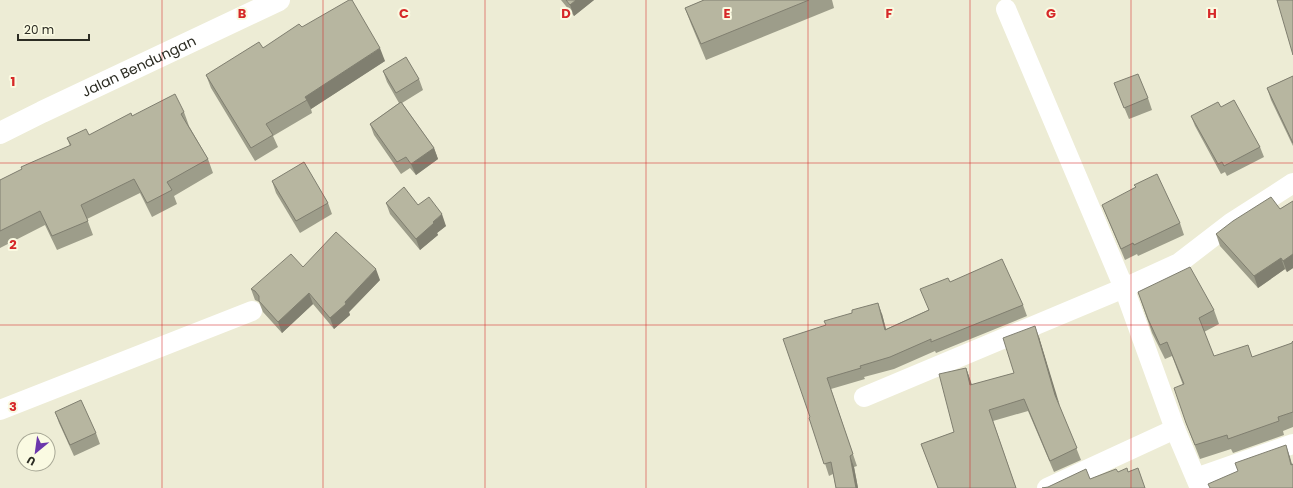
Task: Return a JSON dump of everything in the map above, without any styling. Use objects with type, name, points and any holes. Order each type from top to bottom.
[{"type":"street","name":"Jalan Bendungan","points":[[0,134],[42,112],[279,0]]},
{"type":"street","points":[[1006,9],[1124,288],[1175,429],[1198,483],[1293,444]]},
{"type":"street","points":[[864,397],[1124,288],[1179,263],[1231,223],[1293,183]]},
{"type":"street","points":[[0,410],[252,311]]},
{"type":"street","points":[[1047,488],[1175,429]]},
{"type":"building","points":[[349,0],[352,0],[380,48],[305,97],[307,100],[266,124],[273,135],[251,148],[206,75],[259,42],[263,48],[299,24],[302,27]]},
{"type":"building","points":[[566,0],[576,0],[570,5]]},
{"type":"building","points":[[704,0],[809,0],[701,44],[685,8]]},
{"type":"building","points":[[1277,0],[1293,0],[1293,55]]},
{"type":"building","points":[[406,57],[419,79],[396,93],[383,71]]},
{"type":"building","points":[[1138,74],[1148,98],[1124,108],[1114,83]]},
{"type":"building","points":[[1293,76],[1293,143],[1267,88]]},
{"type":"building","points":[[175,94],[184,112],[181,114],[208,159],[167,182],[172,190],[147,203],[134,179],[81,205],[88,221],[52,236],[40,211],[0,231],[0,180],[22,169],[21,167],[71,145],[67,138],[86,129],[89,135],[131,113],[132,116]]},
{"type":"building","points":[[1234,100],[1260,147],[1224,166],[1222,162],[1218,164],[1191,116],[1218,102],[1221,107]]},
{"type":"building","points":[[401,102],[434,148],[411,164],[406,157],[397,162],[370,124]]},
{"type":"building","points":[[304,162],[328,203],[296,221],[272,181]]},
{"type":"building","points":[[1157,174],[1180,223],[1134,245],[1133,243],[1121,249],[1102,205],[1136,187],[1134,185]]},
{"type":"building","points":[[404,187],[418,205],[429,197],[442,214],[416,239],[386,203]]},
{"type":"building","points":[[1271,197],[1280,209],[1293,201],[1293,254],[1283,261],[1281,258],[1254,276],[1216,234],[1233,221]]},
{"type":"building","points":[[336,232],[376,269],[345,302],[346,304],[330,318],[309,293],[278,322],[259,301],[259,296],[255,291],[251,289],[291,254],[303,267]]},
{"type":"building","points":[[1002,259],[1023,305],[931,342],[931,339],[890,357],[860,366],[861,368],[827,378],[853,454],[850,456],[856,488],[836,488],[831,462],[824,464],[809,418],[810,417],[783,339],[826,325],[824,321],[852,313],[852,310],[878,303],[885,330],[929,310],[920,289],[948,278],[950,282]]},
{"type":"building","points":[[1190,267],[1214,310],[1199,318],[1214,356],[1248,345],[1252,357],[1292,343],[1293,341],[1293,412],[1278,417],[1279,421],[1228,439],[1227,435],[1195,445],[1174,388],[1184,384],[1167,342],[1160,345],[1138,292]]},
{"type":"building","points":[[1035,326],[1055,395],[1077,448],[1050,461],[1024,399],[989,410],[1016,488],[938,488],[921,444],[954,432],[939,374],[966,368],[970,385],[1014,373],[1003,338]]},
{"type":"building","points":[[81,400],[96,433],[70,445],[55,412]]},
{"type":"building","points":[[1286,445],[1291,465],[1293,464],[1293,488],[1210,488],[1208,484],[1238,471],[1235,463]]},
{"type":"building","points":[[1127,468],[1128,472],[1138,468],[1145,488],[1042,488],[1048,487],[1086,469],[1090,479],[1116,469],[1118,472]]}]
